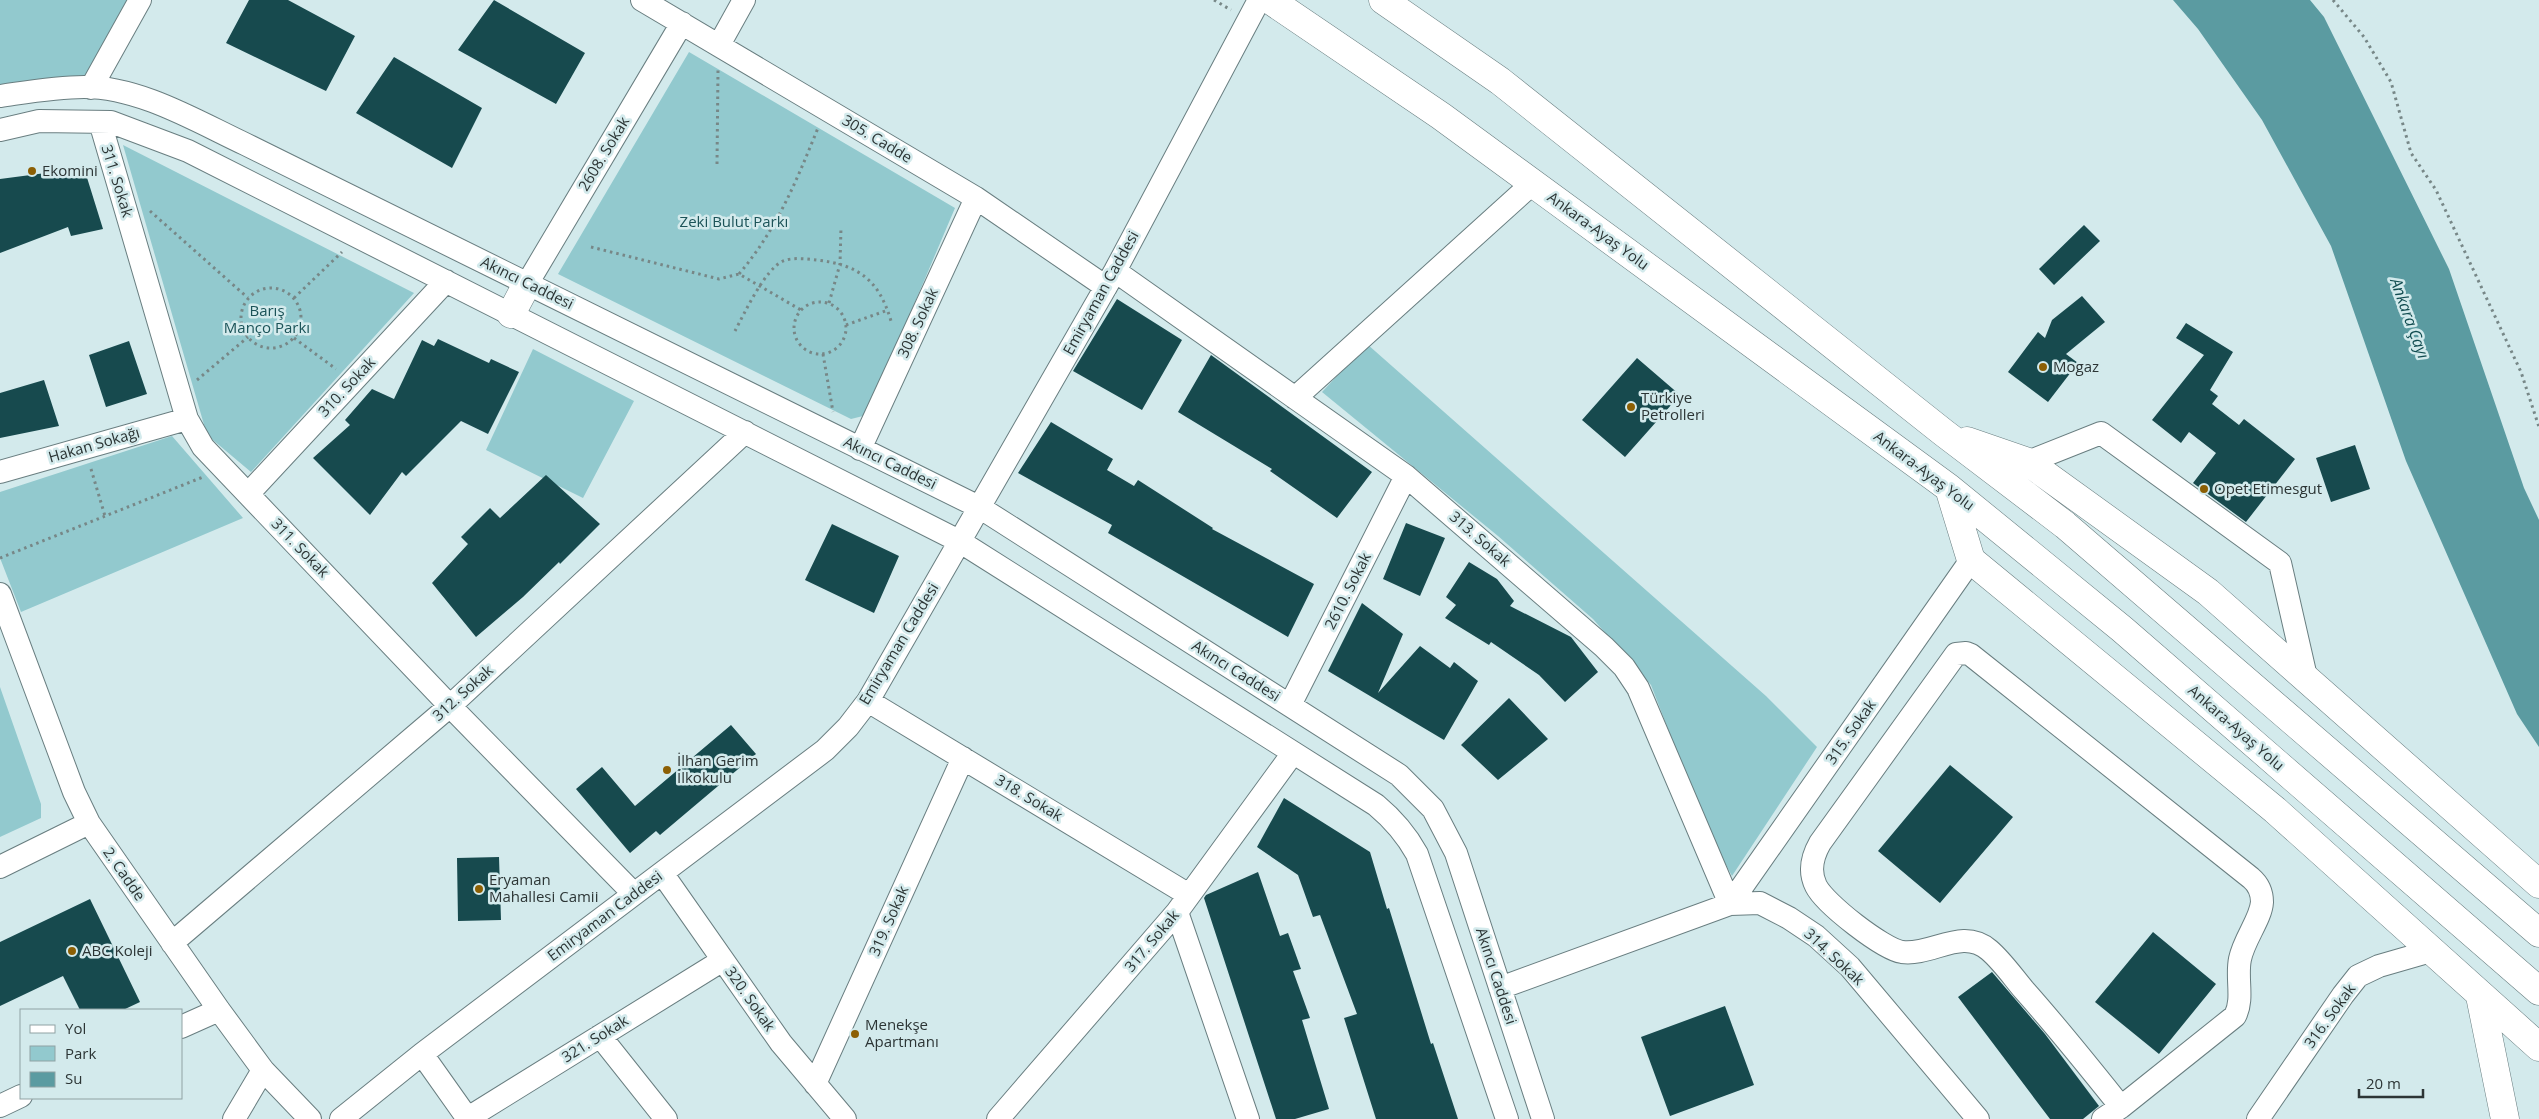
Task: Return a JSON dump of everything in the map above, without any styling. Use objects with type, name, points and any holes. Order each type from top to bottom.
[{"type":"main road","name":"Ankara-Ayaş Yolu","points":[[1270,0],[1441,116],[1948,488],[2122,629],[2539,991]]},
{"type":"main road","points":[[1390,4],[1500,81],[1944,433],[2065,525],[2539,933]]},
{"type":"main road","points":[[511,314],[527,284]]},
{"type":"main road","points":[[1944,433],[2028,462],[2208,592],[2539,884]]},
{"type":"main road","points":[[1948,488],[1971,560],[2276,810],[2480,996],[2539,1046]]},
{"type":"main road","points":[[2480,996],[2505,1119]]},
{"type":"street","points":[[91,88],[140,0]]},
{"type":"street","name":"305. Cadde","points":[[642,0],[1110,279]]},
{"type":"street","points":[[719,45],[744,0]]},
{"type":"street","name":"Emiryaman Caddesi","points":[[341,1119],[422,1054],[825,750],[848,727],[868,700],[1110,279],[1259,0]]},
{"type":"street","name":"2608. Sokak","points":[[527,284],[682,23]]},
{"type":"street","name":"Akıncı Caddesi","points":[[0,96],[46,89],[91,88],[115,91],[152,102],[198,121],[979,507],[1400,775],[1433,809],[1456,853],[1543,1119]]},
{"type":"street","points":[[0,130],[39,121],[111,122],[188,151],[959,541],[1376,805],[1394,820],[1406,836],[1424,873],[1507,1119]]},
{"type":"street","name":"311. Sokak","points":[[100,122],[187,419],[203,447],[450,706],[634,894]]},
{"type":"street","points":[[1295,398],[1533,183]]},
{"type":"street","name":"308. Sokak","points":[[860,448],[976,198]]},
{"type":"street","name":"313. Sokak","points":[[1110,279],[1295,398],[1406,476],[1604,647],[1624,667],[1638,688],[1730,904]]},
{"type":"street","name":"310. Sokak","points":[[248,494],[446,280]]},
{"type":"street","name":"Hakan Sokağı","points":[[0,472],[187,419]]},
{"type":"street","name":"312. Sokak","points":[[172,943],[450,706],[745,432]]},
{"type":"street","points":[[2028,462],[2101,433],[2280,563],[2306,677]]},
{"type":"street","name":"2610. Sokak","points":[[1290,706],[1406,476]]},
{"type":"street","name":"315. Sokak","points":[[1730,904],[1971,560]]},
{"type":"street","name":"2. Cadde","points":[[0,594],[74,792],[89,824],[263,1070],[310,1119]]},
{"type":"street","points":[[1966,653],[1971,655],[2251,878],[2261,892],[2261,910],[2243,945],[2240,960],[2240,1002],[2235,1016],[2112,1113],[2055,1024],[1989,950],[1973,942],[1963,940],[1947,942],[1916,952],[1893,950],[1875,940],[1828,901],[1813,879],[1813,860],[1820,843],[1956,654],[1966,653]]},
{"type":"street","name":"318. Sokak","points":[[868,700],[963,758],[1183,904]]},
{"type":"street","name":"317. Sokak","points":[[998,1119],[1183,904],[1293,753]]},
{"type":"street","name":"319. Sokak","points":[[815,1084],[963,758]]},
{"type":"street","points":[[0,867],[89,824]]},
{"type":"street","name":"320. Sokak","points":[[662,873],[781,1043],[845,1119]]},
{"type":"street","name":"314. Sokak","points":[[1500,988],[1730,904],[1760,903],[1789,918],[1816,936],[1850,967],[1978,1119]]},
{"type":"street","points":[[1183,904],[1247,1118]]},
{"type":"street","name":"316. Sokak","points":[[2258,1119],[2358,976],[2379,966],[2431,951]]},
{"type":"street","name":"321. Sokak","points":[[468,1119],[722,960]]},
{"type":"street","points":[[182,1027],[219,1010]]},
{"type":"street","points":[[600,1036],[666,1119]]},
{"type":"street","points":[[422,1054],[468,1119]]},
{"type":"street","points":[[234,1119],[263,1070]]},
{"type":"street","points":[[0,1106],[20,1096]]},
{"type":"path","points":[[2334,0],[2364,37],[2391,82],[2411,153],[2436,190],[2517,364],[2539,427]]},
{"type":"path","points":[[717,164],[719,45]]},
{"type":"path","points":[[591,247],[719,279],[738,274],[759,250],[788,200],[827,109]]},
{"type":"path","points":[[147,208],[248,298]]},
{"type":"path","points":[[829,303],[840,264],[841,227]]},
{"type":"path","points":[[294,298],[359,236]]},
{"type":"path","points":[[736,331],[760,286],[782,261],[803,258],[840,264],[855,269],[872,282],[888,310],[891,321]]},
{"type":"path","points":[[738,274],[801,310]]},
{"type":"path","points":[[276,288],[294,298],[301,316],[300,325],[294,338],[282,346],[273,348],[255,343],[248,337],[243,328],[241,318],[243,307],[248,298],[256,292],[276,288]]},
{"type":"path","points":[[818,302],[829,303],[841,312],[846,325],[845,337],[834,350],[823,353],[809,351],[797,340],[794,323],[801,310],[818,302]]},
{"type":"path","points":[[846,325],[888,310]]},
{"type":"path","points":[[180,395],[248,337]]},
{"type":"path","points":[[294,338],[352,382]]},
{"type":"path","points":[[823,353],[837,437]]},
{"type":"path","points":[[85,448],[104,516]]},
{"type":"path","points":[[0,558],[224,469]]},
{"type":"green space","points":[[0,0],[140,0],[91,88],[0,106]]},
{"type":"green space","name":"Zeki Bulut Parkı","points":[[689,52],[955,208],[867,415],[851,419],[558,274]]},
{"type":"green space","name":"Barış Manço Parkı","points":[[123,145],[414,293],[251,472],[207,435]]},
{"type":"green space","points":[[1367,344],[1766,696],[1817,747],[1732,876],[1707,830],[1651,685],[1593,619],[1498,536],[1322,392]]},
{"type":"green space","points":[[533,349],[634,401],[583,498],[486,450]]},
{"type":"green space","points":[[172,436],[243,518],[21,612],[0,558],[0,492]]},
{"type":"green space","points":[[0,687],[41,804],[41,818],[0,837]]},
{"type":"water","name":"Ankara Çayı","points":[[2173,0],[2310,0],[2324,17],[2449,269],[2524,488],[2539,520],[2539,747],[2517,714],[2406,461],[2331,246],[2262,120],[2198,29]]},
{"type":"building","points":[[249,0],[288,0],[355,36],[326,91],[226,43]]},
{"type":"building","points":[[494,0],[585,53],[556,104],[458,50]]},
{"type":"building","points":[[394,57],[482,108],[452,168],[356,113]]},
{"type":"building","points":[[84,168],[103,229],[71,236],[68,227],[0,253],[0,179]]},
{"type":"building","points":[[2084,225],[2100,241],[2054,285],[2039,269]]},
{"type":"building","points":[[2082,296],[2105,322],[2066,354],[2078,363],[2048,402],[2008,372],[2038,332],[2045,338],[2052,320]]},
{"type":"building","points":[[1117,299],[1182,340],[1142,410],[1073,371]]},
{"type":"building","points":[[2186,323],[2233,352],[2210,390],[2218,396],[2212,404],[2239,425],[2244,419],[2295,459],[2246,522],[2193,483],[2216,453],[2189,432],[2181,443],[2152,420],[2204,355],[2176,338]]},
{"type":"building","points":[[438,339],[489,363],[491,359],[519,372],[488,434],[461,421],[406,476],[402,472],[370,515],[313,458],[350,425],[345,420],[372,389],[394,399],[422,340],[434,346]]},
{"type":"building","points":[[129,341],[147,394],[106,407],[89,355]]},
{"type":"building","points":[[1211,355],[1372,472],[1337,518],[1270,471],[1272,469],[1178,412]]},
{"type":"building","points":[[1637,358],[1680,395],[1625,457],[1582,420]]},
{"type":"building","points":[[44,380],[59,426],[0,438],[0,393]]},
{"type":"building","points":[[1051,422],[1113,459],[1107,470],[1134,486],[1138,480],[1212,529],[1314,584],[1288,637],[1108,533],[1112,525],[1018,473]]},
{"type":"building","points":[[2355,445],[2370,489],[2331,502],[2316,458]]},
{"type":"building","points":[[546,475],[600,524],[560,564],[559,562],[523,597],[476,637],[432,583],[468,544],[461,537],[490,508],[500,518]]},
{"type":"building","points":[[1406,523],[1445,538],[1420,596],[1383,579]]},
{"type":"building","points":[[832,524],[899,556],[874,613],[805,580]]},
{"type":"building","points":[[1469,562],[1497,579],[1514,601],[1510,606],[1571,637],[1598,672],[1565,702],[1539,675],[1491,642],[1489,645],[1445,618],[1456,605],[1446,597]]},
{"type":"building","points":[[1362,603],[1403,634],[1378,693],[1420,646],[1450,668],[1454,662],[1478,681],[1444,740],[1328,671]]},
{"type":"building","points":[[1509,698],[1548,739],[1498,780],[1461,745]]},
{"type":"building","points":[[731,725],[756,754],[660,835],[656,831],[630,853],[576,789],[602,767],[635,806]]},
{"type":"building","points":[[1950,765],[2013,817],[1940,903],[1878,851]]},
{"type":"building","points":[[1284,798],[1370,852],[1431,1044],[1433,1043],[1458,1119],[1376,1119],[1344,1018],[1357,1014],[1320,915],[1313,917],[1298,875],[1257,847]]},
{"type":"building","name":"Eryaman Mahallesi Camii","points":[[499,857],[501,920],[458,921],[457,858]]},
{"type":"building","points":[[1258,872],[1280,936],[1288,933],[1301,969],[1293,971],[1310,1018],[1302,1020],[1329,1109],[1295,1119],[1276,1119],[1204,898],[1206,895]]},
{"type":"building","points":[[90,899],[140,1002],[125,1009],[80,1009],[63,976],[0,1006],[0,942]]},
{"type":"building","points":[[2153,932],[2216,984],[2159,1054],[2095,1002]]},
{"type":"building","points":[[1992,972],[2045,1034],[2099,1106],[2083,1119],[2050,1119],[1958,997]]},
{"type":"building","points":[[1725,1006],[1754,1085],[1670,1116],[1641,1037]]},
{"type":"place","name":"Ekomini","points":[[32,171]]},
{"type":"place","name":"Mogaz","points":[[2043,367]]},
{"type":"place","name":"Türkiye Petrolleri","points":[[1631,407]]},
{"type":"place","name":"Opet Etimesgut","points":[[2204,489]]},
{"type":"place","name":"İlhan Gerim İlkokulu","points":[[667,770]]},
{"type":"place","name":"Eryaman Mahallesi Camii","points":[[479,889]]},
{"type":"place","name":"ABC Koleji","points":[[72,951]]},
{"type":"place","name":"Menekşe Apartmanı","points":[[855,1034]]}]
